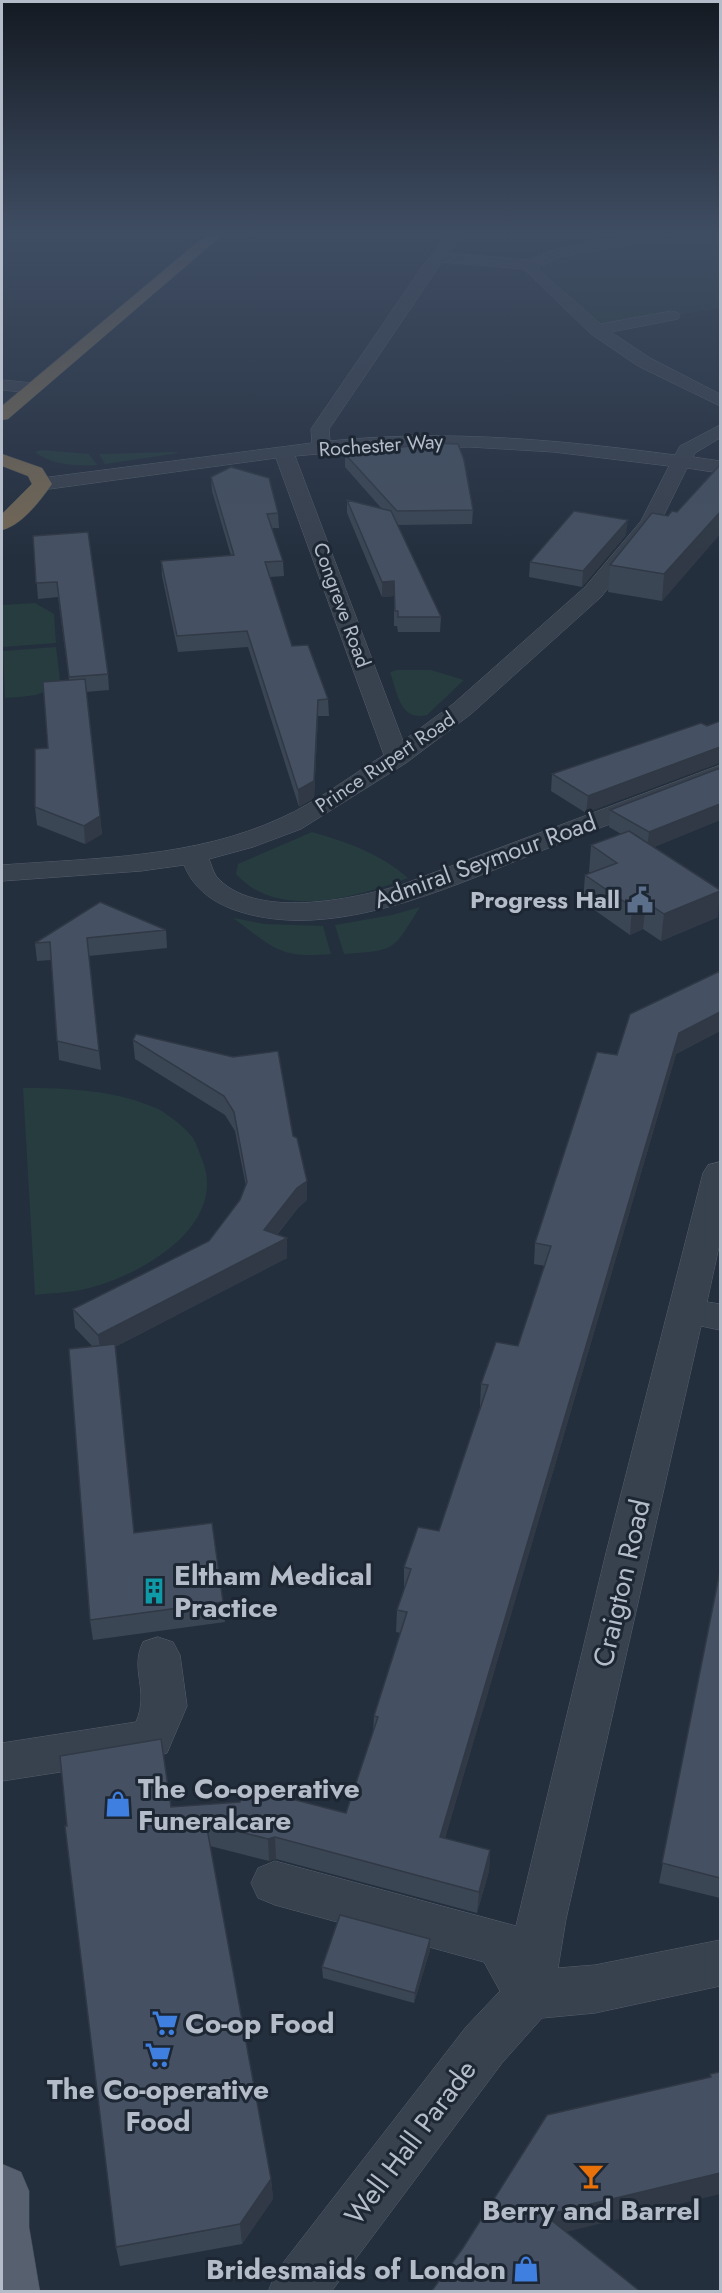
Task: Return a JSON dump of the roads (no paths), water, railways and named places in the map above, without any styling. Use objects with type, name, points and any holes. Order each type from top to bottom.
[{"type":"highway","points":[[2,415],[86,343]]},
{"type":"highway","points":[[2,460],[35,472],[42,484],[31,499],[2,524]]},
{"type":"main road","points":[[2,2191],[2,2227],[12,2292]]},
{"type":"street","points":[[326,448],[319,439],[320,429],[378,343]]},
{"type":"street","points":[[616,343],[644,362],[720,401]]},
{"type":"street","points":[[2,385],[32,388]]},
{"type":"street","name":"Prince Rupert Road","points":[[2,873],[141,863],[193,855],[244,841],[292,823],[396,758],[462,709],[593,592],[650,523],[679,461],[687,450],[720,431]]},
{"type":"street","name":"Rochester Way","points":[[42,484],[383,442],[475,441],[569,448],[720,467]]},
{"type":"street","name":"Congreve Road","points":[[284,453],[332,577],[396,758]]},
{"type":"street","name":"Admiral Seymour Road","points":[[193,855],[207,882],[220,893],[247,904],[325,911],[375,902],[419,888],[720,773]]},
{"type":"street","name":"Craigton Road","points":[[529,1995],[542,1919],[627,1553],[704,1314],[720,1173]]},
{"type":"street","points":[[2,1762],[152,1739],[165,1706],[158,1655]]},
{"type":"street","points":[[275,1883],[500,1943],[529,1995],[595,1989],[720,1963]]},
{"type":"street","name":"Well Hall Parade","points":[[296,2292],[484,2045],[529,1995]]},
{"type":"place","name":"Progress Hall","points":[[640,900]]},
{"type":"place","name":"Eltham Medical Practice","points":[[154,1591]]},
{"type":"place","name":"The Co-operative Funeralcare","points":[[118,1804]]},
{"type":"place","name":"Co-op Food","points":[[165,2023]]},
{"type":"place","name":"The Co-operative Food","points":[[158,2055]]},
{"type":"place","name":"Berry and Barrel","points":[[591,2176]]},
{"type":"place","name":"Bridesmaids of London","points":[[526,2269]]}]
